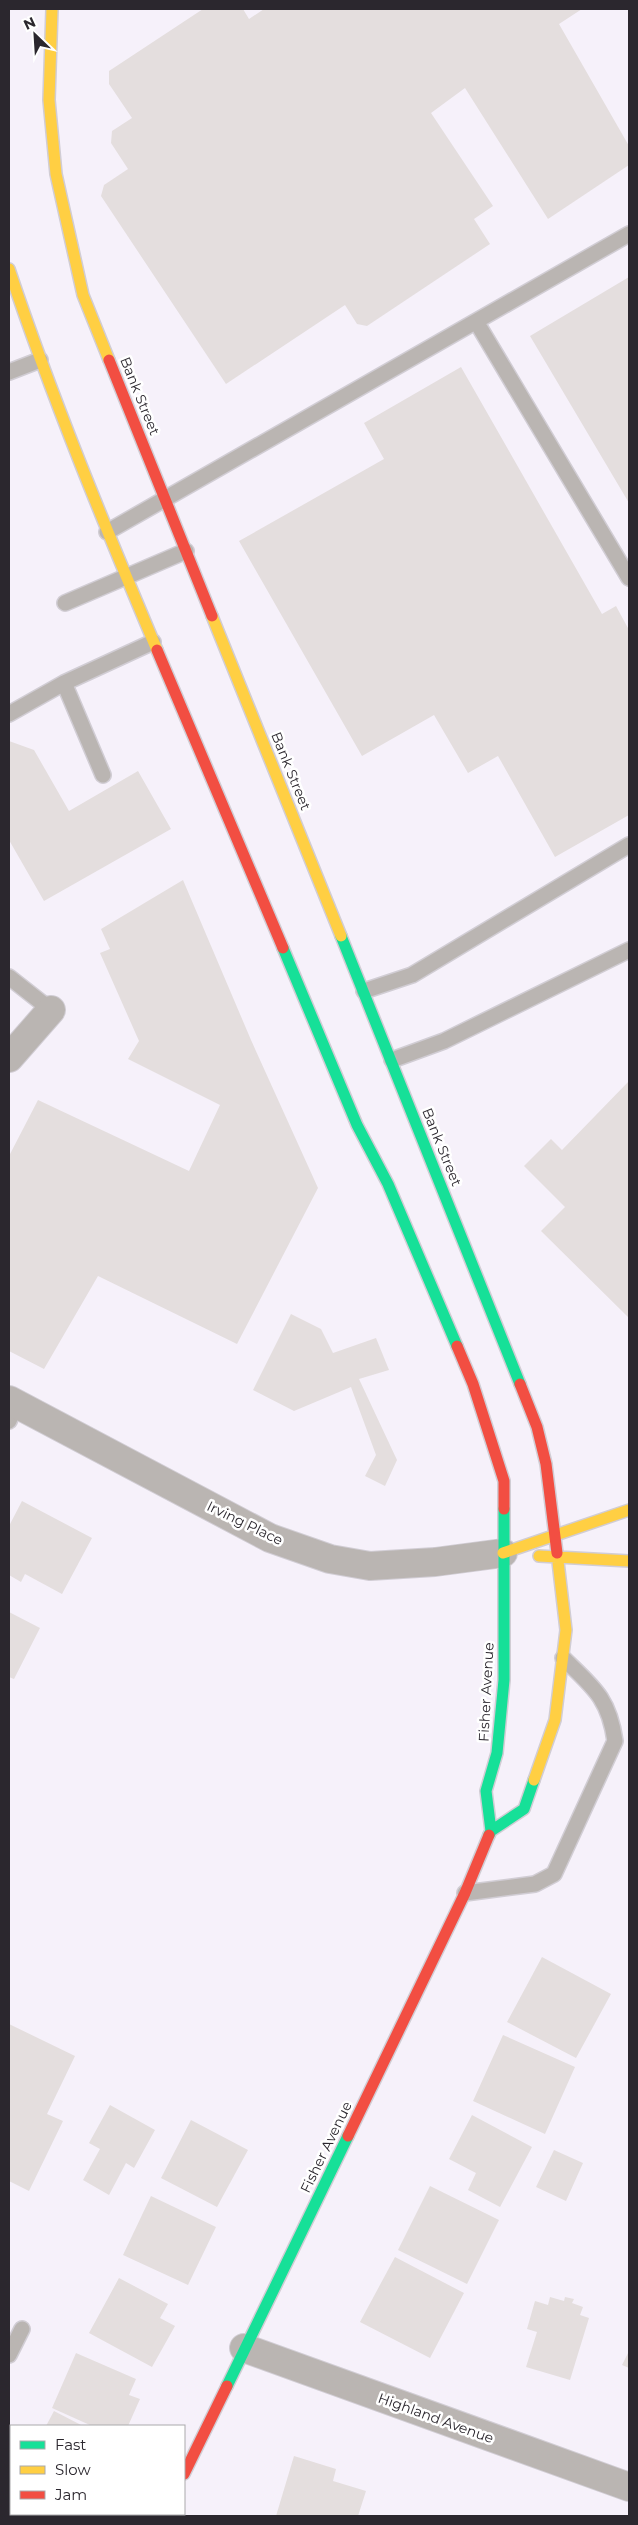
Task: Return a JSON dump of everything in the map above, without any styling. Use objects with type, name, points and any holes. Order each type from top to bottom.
[{"type":"street","name":"Bank Street","points":[[52,9],[49,100],[55,169],[68,237],[84,295],[392,1060],[537,1427],[546,1464],[556,1534]]},
{"type":"street","points":[[9,269],[40,360],[107,532],[357,1125],[388,1184],[423,1262],[473,1384],[504,1481],[503,1553]]},
{"type":"street","points":[[9,1058],[51,1010]]},
{"type":"street","name":"Irving Place","points":[[11,1408],[270,1538],[330,1559],[370,1566],[435,1562],[503,1553]]},
{"type":"street","points":[[503,1553],[629,1510]]},
{"type":"street","points":[[491,1830],[524,1809],[555,1720],[566,1630],[556,1534]]},
{"type":"street","points":[[503,1553],[558,1558],[629,1561]]},
{"type":"street","name":"Fisher Avenue","points":[[185,2472],[465,1893],[491,1830],[486,1791],[497,1753],[502,1713],[504,1680],[503,1553]]},
{"type":"street","name":"Highland Avenue","points":[[244,2348],[629,2487]]},
{"type":"lane","points":[[107,532],[477,323],[629,234]]},
{"type":"lane","points":[[477,323],[629,578]]},
{"type":"lane","points":[[9,372],[40,360]]},
{"type":"lane","points":[[65,604],[186,551]]},
{"type":"lane","points":[[9,714],[64,683],[153,642]]},
{"type":"lane","points":[[64,683],[103,775]]},
{"type":"lane","points":[[364,992],[412,974],[629,845]]},
{"type":"lane","points":[[392,1060],[444,1041],[629,950]]},
{"type":"lane","points":[[9,976],[51,1010]]},
{"type":"lane","points":[[465,1893],[535,1884],[554,1874],[615,1741],[612,1720],[601,1696],[563,1658]]},
{"type":"lane","points":[[9,2354],[22,2329]]},
{"type":"building","points":[[203,9],[243,9],[249,19],[264,9],[582,9],[559,24],[629,146],[629,165],[548,219],[465,88],[431,113],[493,206],[474,219],[490,244],[367,326],[357,324],[345,305],[226,384],[101,196],[104,185],[128,169],[111,143],[112,131],[132,118],[109,84],[109,71]]},
{"type":"building","points":[[629,277],[629,503],[530,336]]},
{"type":"building","points":[[461,367],[602,614],[616,606],[629,630],[629,815],[555,857],[498,756],[468,773],[434,715],[362,756],[239,541],[384,459],[364,423]]},
{"type":"building","points":[[9,741],[34,750],[69,811],[138,771],[171,829],[44,901],[9,840]]},
{"type":"building","points":[[183,880],[251,1040],[318,1188],[237,1344],[98,1276],[44,1369],[9,1351],[9,1156],[38,1100],[189,1171],[220,1105],[128,1059],[139,1041],[100,953],[110,949],[101,929]]},
{"type":"building","points":[[629,1081],[629,1318],[541,1231],[565,1207],[524,1166],[551,1139],[562,1150]]},
{"type":"building","points":[[291,1314],[321,1329],[333,1353],[376,1338],[389,1370],[359,1379],[397,1460],[385,1486],[365,1476],[376,1455],[351,1387],[294,1411],[253,1390]]},
{"type":"building","points":[[22,1501],[92,1538],[62,1594],[25,1574],[21,1582],[9,1575],[9,1526]]},
{"type":"building","points":[[9,1612],[40,1628],[14,1679],[9,1677]]},
{"type":"building","points":[[542,1957],[611,1994],[576,2058],[507,2022]]},
{"type":"building","points":[[9,2024],[75,2056],[47,2114],[63,2121],[29,2191],[9,2181]]},
{"type":"building","points":[[503,2035],[575,2067],[545,2134],[473,2101]]},
{"type":"building","points":[[110,2105],[155,2130],[134,2168],[126,2163],[109,2195],[83,2180],[100,2149],[89,2143]]},
{"type":"building","points":[[472,2115],[532,2147],[500,2207],[468,2190],[476,2173],[449,2159]]},
{"type":"building","points":[[191,2120],[248,2150],[217,2207],[161,2178]]},
{"type":"building","points":[[554,2150],[583,2163],[566,2201],[536,2187]]},
{"type":"building","points":[[430,2186],[499,2220],[467,2284],[398,2250]]},
{"type":"building","points":[[151,2196],[216,2227],[188,2285],[123,2255]]},
{"type":"building","points":[[395,2257],[464,2293],[430,2358],[360,2322]]},
{"type":"building","points":[[119,2278],[168,2304],[160,2318],[175,2326],[152,2367],[89,2333]]},
{"type":"building","points":[[550,2297],[564,2301],[565,2297],[574,2299],[572,2303],[583,2307],[580,2315],[589,2318],[570,2380],[526,2367],[537,2332],[527,2329],[535,2301],[548,2305]]},
{"type":"building","points":[[629,2351],[629,2368],[622,2365]]},
{"type":"building","points":[[76,2353],[136,2379],[129,2395],[140,2399],[128,2425],[90,2425],[52,2408]]},
{"type":"building","points":[[54,2411],[81,2425],[47,2425]]},
{"type":"building","points":[[294,2456],[336,2469],[333,2481],[366,2491],[358,2516],[276,2516]]},
{"type":"building","points":[[61,2515],[98,2515],[98,2516]]},
{"type":"traffic: fast","points":[[341,936],[520,1384]]},
{"type":"traffic: fast","points":[[283,948],[357,1125],[388,1184],[457,1346]]},
{"type":"traffic: fast","points":[[489,1835],[491,1831],[486,1791],[497,1753],[504,1680],[504,1509]]},
{"type":"traffic: fast","points":[[491,1831],[524,1809],[534,1780]]},
{"type":"traffic: fast","points":[[227,2386],[348,2136]]},
{"type":"traffic: slow","points":[[52,9],[49,100],[56,174],[83,295],[109,360]]},
{"type":"traffic: slow","points":[[9,269],[61,413],[157,650]]},
{"type":"traffic: slow","points":[[212,616],[341,936]]},
{"type":"traffic: slow","points":[[503,1553],[629,1510]]},
{"type":"traffic: slow","points":[[534,1780],[555,1720],[566,1630],[557,1553]]},
{"type":"traffic: slow","points":[[539,1556],[629,1561]]},
{"type":"traffic: jam","points":[[109,360],[212,616]]},
{"type":"traffic: jam","points":[[157,650],[283,948]]},
{"type":"traffic: jam","points":[[457,1346],[473,1384],[504,1481],[504,1509]]},
{"type":"traffic: jam","points":[[520,1384],[537,1427],[546,1464],[557,1553]]},
{"type":"traffic: jam","points":[[348,2136],[465,1893],[489,1835]]},
{"type":"traffic: jam","points":[[185,2472],[227,2386]]}]
